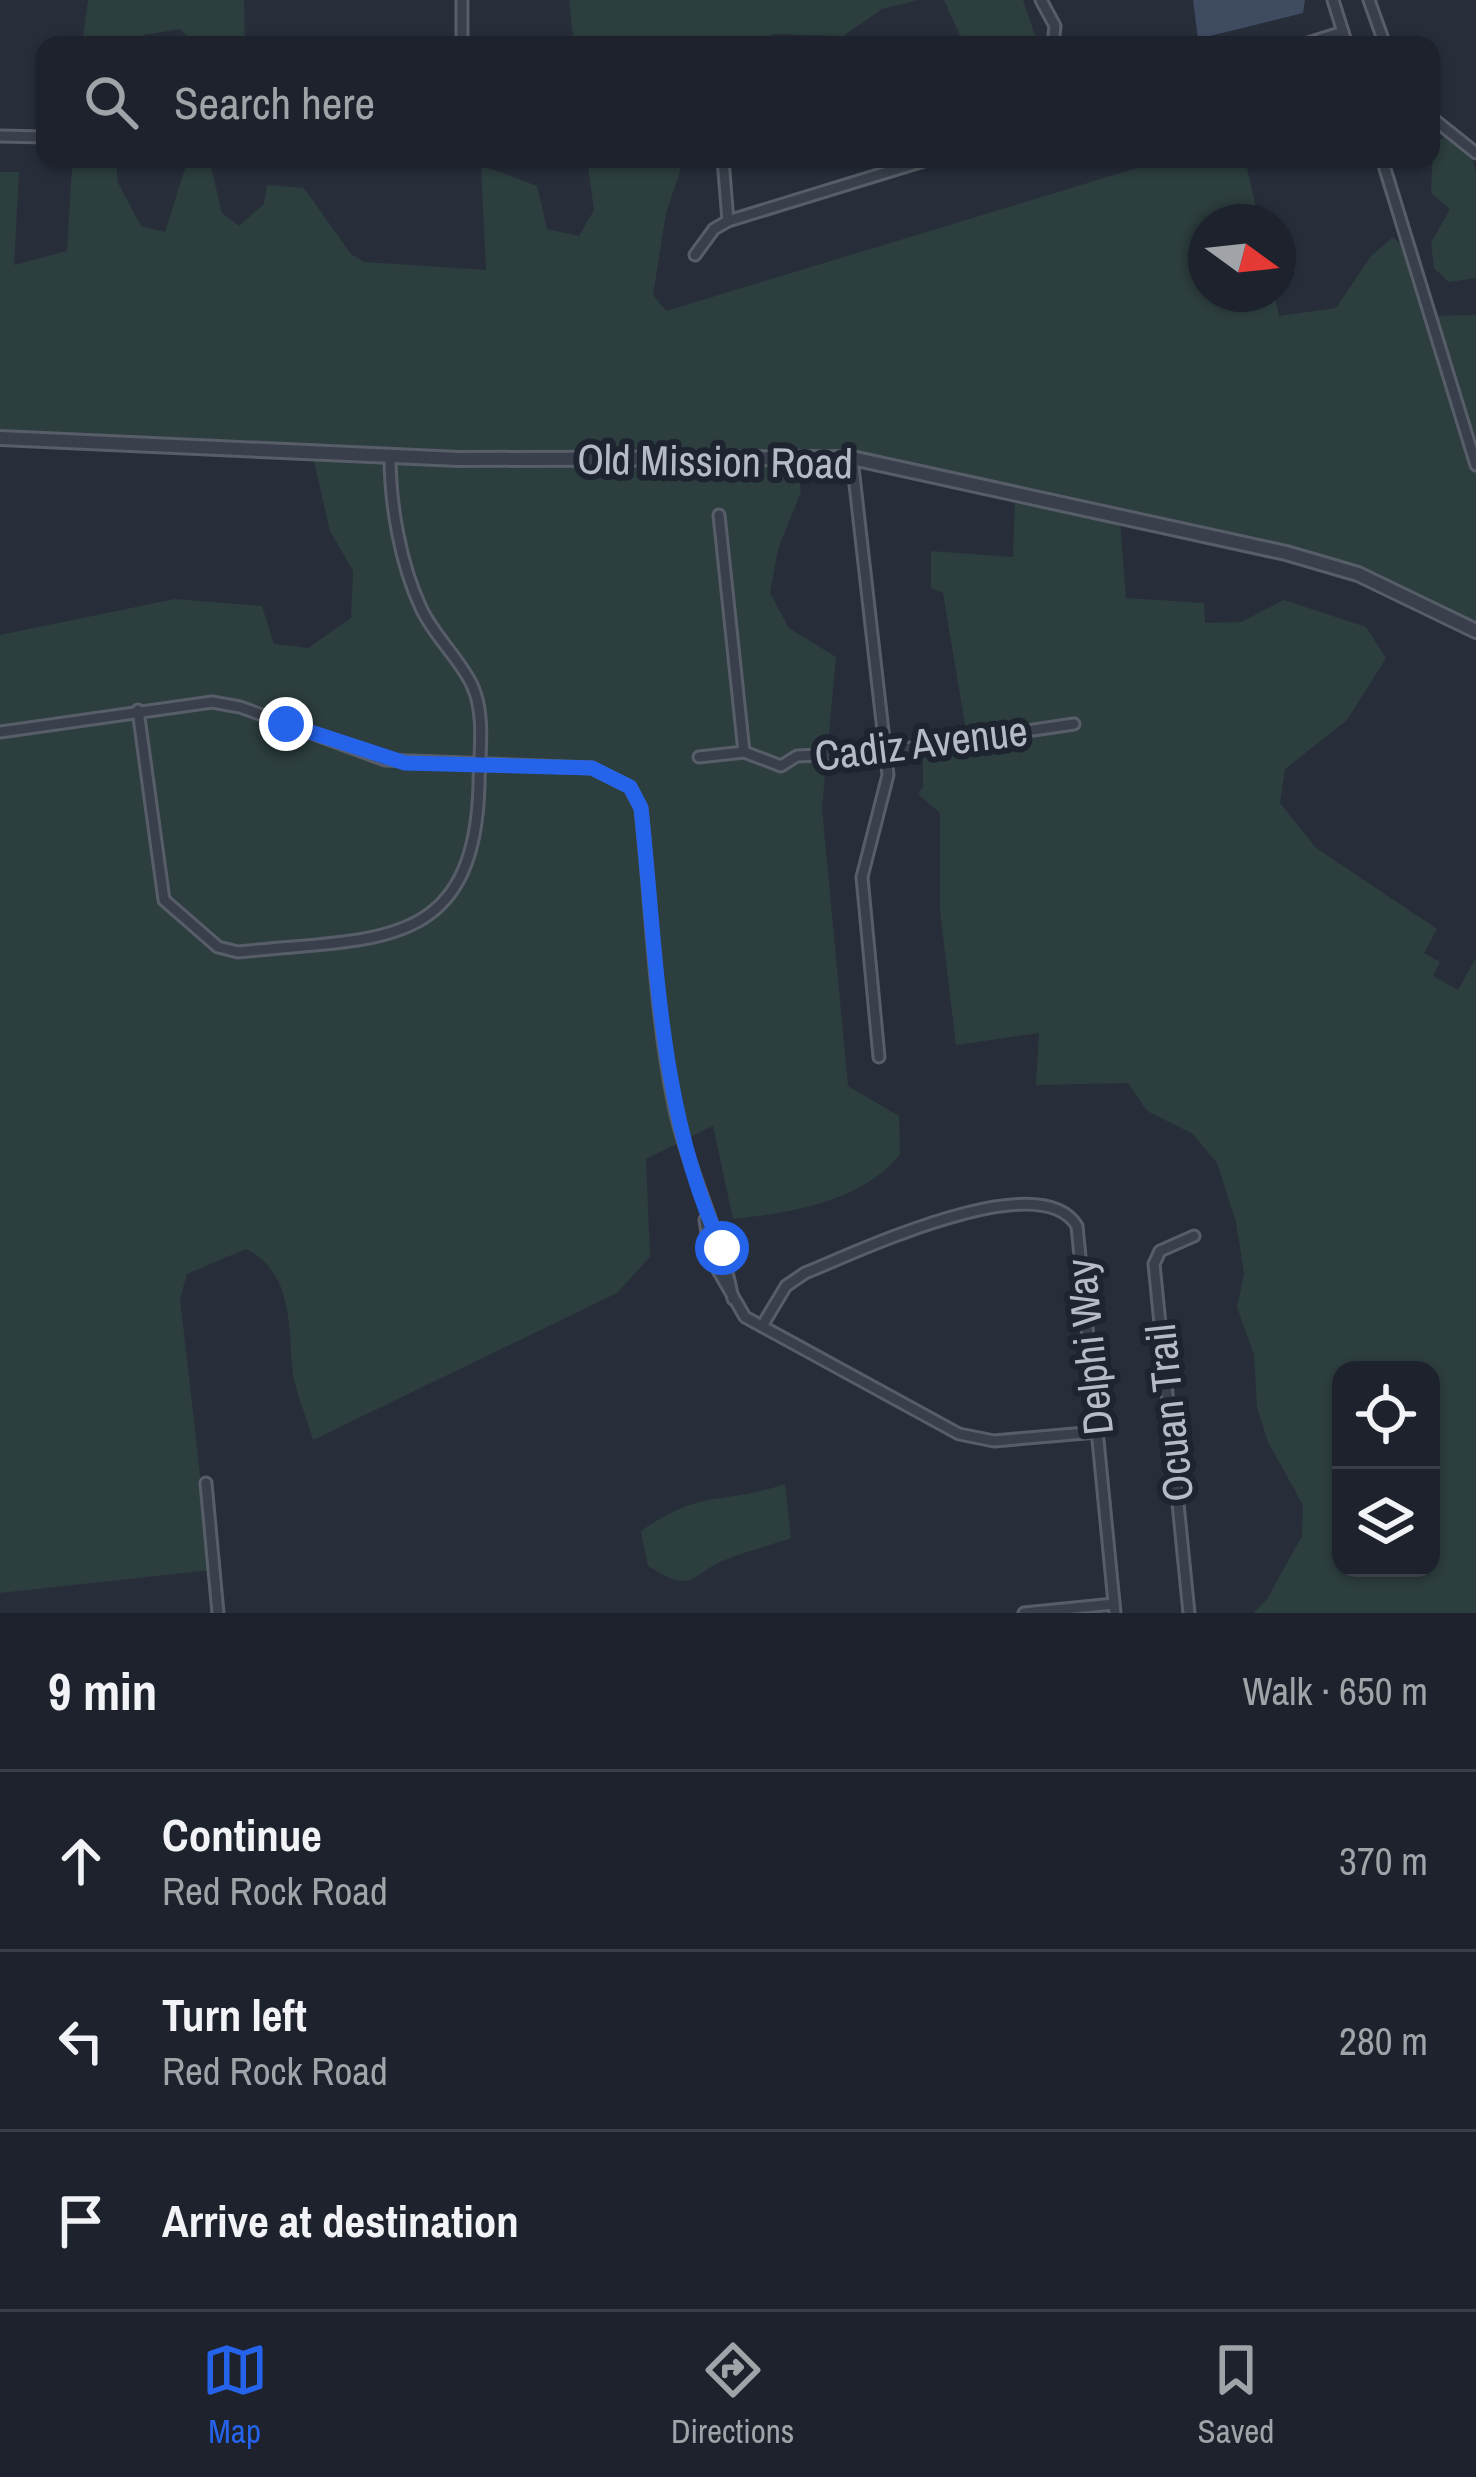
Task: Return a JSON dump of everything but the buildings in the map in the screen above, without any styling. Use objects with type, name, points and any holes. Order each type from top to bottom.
[{"type":"street","points":[[462,0],[462,36]]},
{"type":"street","points":[[1041,0],[1055,26],[1054,36]]},
{"type":"street","points":[[1333,0],[1344,36]]},
{"type":"street","points":[[1369,0],[1382,36]]},
{"type":"street","points":[[1330,36],[1343,32]]},
{"type":"street","points":[[1440,124],[1476,153]]},
{"type":"street","points":[[0,136],[36,137]]},
{"type":"street","points":[[724,168],[728,220]]},
{"type":"street","points":[[695,255],[714,229],[728,220],[900,168]]},
{"type":"street","points":[[1385,168],[1476,465]]},
{"type":"street","name":"Old Mission Road","points":[[0,438],[390,455],[852,458],[1286,553],[1358,574],[1476,631]]},
{"type":"street","points":[[138,710],[164,900],[218,947],[238,952],[379,936],[434,914],[464,875],[474,849],[480,707],[471,684],[421,608],[390,497],[390,455]]},
{"type":"street","points":[[852,458],[884,752],[884,794],[862,877],[879,1057]]},
{"type":"street","points":[[718,515],[744,752]]},
{"type":"street","points":[[0,732],[212,702],[240,707],[385,760],[592,768],[630,787],[641,808],[671,1092],[705,1215],[711,1258],[746,1317],[959,1434],[994,1441],[1097,1432]]},
{"type":"street","name":"Cadiz Avenue","points":[[700,757],[744,752],[781,766],[797,756],[884,752],[1074,724]]},
{"type":"street","name":"Delphi Way","points":[[762,1326],[786,1286],[805,1273],[963,1212],[1052,1204],[1069,1214],[1077,1226],[1115,1609]]},
{"type":"street","points":[[705,1215],[724,1256],[733,1299]]},
{"type":"street","name":"Ocuan Trail","points":[[1189,1613],[1154,1264],[1160,1251],[1194,1236]]},
{"type":"street","points":[[711,1258],[724,1256]]},
{"type":"street","points":[[206,1483],[218,1613]]},
{"type":"street","points":[[1024,1613],[1115,1609]]},
{"type":"shaded area","points":[[88,0],[244,0],[245,36],[187,36],[180,29],[144,36],[83,36]]},
{"type":"shaded area","points":[[569,0],[919,0],[882,9],[843,36],[573,36]]},
{"type":"shaded area","points":[[944,0],[1023,0],[1035,36],[960,36]]},
{"type":"shaded area","points":[[1448,133],[1468,139],[1476,173],[1476,278],[1449,282],[1434,268],[1431,243],[1450,209],[1431,193],[1432,168],[1440,168],[1440,140]]},
{"type":"shaded area","points":[[72,168],[116,168],[118,183],[141,226],[165,232],[185,168],[211,168],[222,213],[239,226],[264,204],[267,185],[304,188],[351,254],[364,262],[486,270],[481,168],[537,186],[547,229],[579,236],[594,210],[588,168],[681,168],[666,213],[653,295],[666,311],[1137,168],[1247,168],[1255,204],[1188,204],[1188,312],[1278,312],[1279,316],[1336,308],[1371,256],[1393,237],[1417,259],[1433,316],[1476,315],[1476,626],[1360,570],[926,468],[610,450],[443,450],[0,434],[0,172],[19,172],[14,265],[67,251]]},
{"type":"shaded area","points":[[313,457],[797,463],[801,492],[778,549],[770,593],[789,628],[836,657],[822,808],[848,1086],[899,1116],[900,1154],[885,1170],[846,1194],[801,1208],[733,1219],[713,1126],[646,1159],[650,1257],[617,1293],[313,1440],[293,1375],[285,1299],[272,1270],[246,1249],[187,1274],[180,1299],[211,1570],[0,1593],[0,635],[175,599],[262,606],[274,644],[308,648],[351,618],[353,571],[330,531]]},
{"type":"shaded area","points":[[1015,498],[1120,521],[1126,598],[1204,603],[1205,623],[1241,622],[1284,600],[1366,627],[1386,658],[1347,720],[1285,769],[1280,803],[1316,848],[1437,929],[1424,953],[1440,962],[1433,976],[1458,990],[1476,958],[1476,1613],[1253,1613],[1267,1599],[1302,1536],[1303,1505],[1268,1442],[1257,1407],[1254,1355],[1237,1307],[1244,1274],[1236,1222],[1217,1163],[1193,1134],[1147,1111],[1128,1083],[1036,1085],[1039,1033],[956,1045],[940,911],[940,813],[918,794],[923,787],[923,756],[968,742],[943,593],[931,588],[931,551],[1013,557]]},
{"type":"shaded area","points":[[785,1484],[791,1538],[725,1560],[690,1580],[675,1580],[648,1566],[641,1531],[662,1517],[697,1503]]},
{"type":"water","points":[[1193,0],[1305,0],[1303,13],[1198,36]]},
{"type":"route","points":[[286,724],[385,760],[592,768],[630,787],[641,808],[671,1092],[705,1215],[722,1248]]}]
